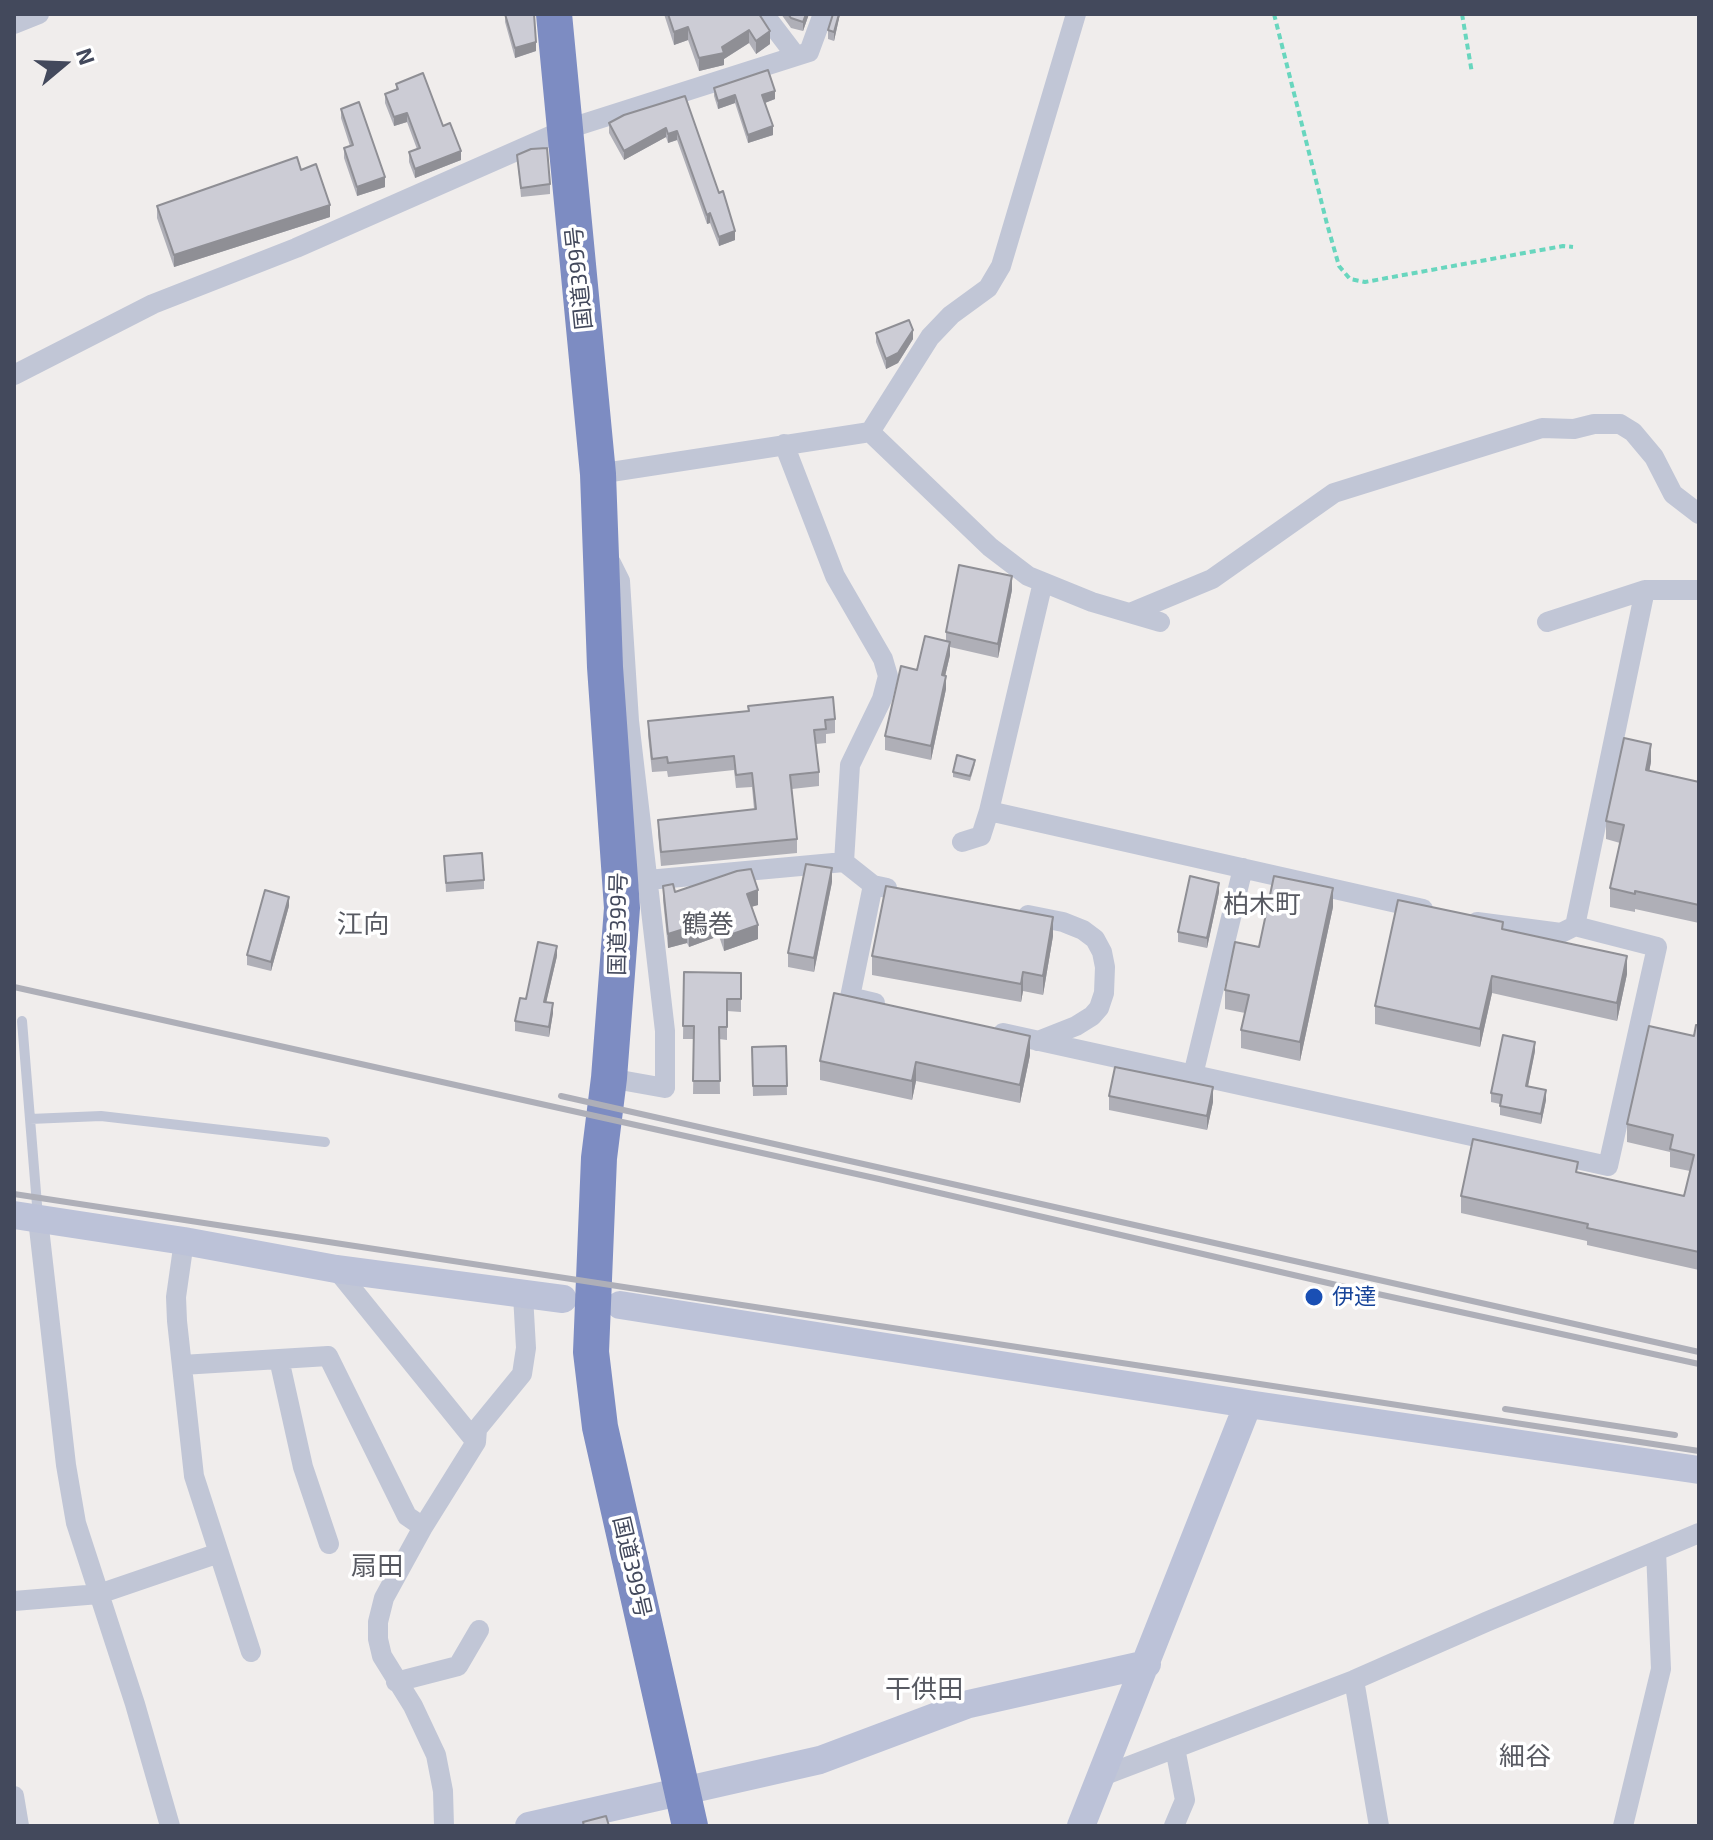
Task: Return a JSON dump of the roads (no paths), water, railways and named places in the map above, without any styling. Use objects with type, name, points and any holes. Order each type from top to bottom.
[{"type":"highway","name":"国道399号","points":[[554,14],[598,474],[605,667],[622,908],[609,1080],[599,1158],[591,1352],[600,1427],[690,1826]]},
{"type":"street","points":[[14,24],[39,14]]},
{"type":"street","points":[[764,14],[796,56]]},
{"type":"street","points":[[14,375],[153,304],[296,248],[564,130],[809,52],[823,14]]},
{"type":"street","points":[[598,474],[870,432],[930,337],[951,315],[988,288],[1001,266],[1076,14]]},
{"type":"street","points":[[1130,613],[1212,579],[1334,493],[1542,428],[1574,429],[1594,424],[1620,424],[1633,432],[1654,457],[1673,494],[1699,514]]},
{"type":"street","points":[[870,432],[990,547],[1028,576],[1092,602],[1160,622]]},
{"type":"street","points":[[784,444],[835,576],[883,659],[888,676],[882,699],[850,765],[844,862]]},
{"type":"street","points":[[600,542],[620,581],[629,721],[665,1031],[665,1088],[609,1080]]},
{"type":"street","points":[[962,842],[981,836],[989,811],[1043,582]]},
{"type":"street","points":[[1575,926],[1645,590]]},
{"type":"street","points":[[1547,622],[1645,590],[1699,590]]},
{"type":"street","points":[[980,1027],[1608,1166],[1657,947],[1575,926],[1561,933],[1496,926],[989,811]]},
{"type":"street","points":[[648,880],[844,862],[873,885],[912,893]]},
{"type":"street","points":[[1193,1075],[1243,868]]},
{"type":"street","points":[[873,885],[850,997],[893,1007]]},
{"type":"street","points":[[1003,910],[1063,922],[1083,930],[1095,939],[1102,952],[1105,980],[1099,1008],[1076,1026],[1038,1041]]},
{"type":"street","points":[[170,1826],[135,1704],[76,1523],[26,1217],[184,1241],[336,1269],[563,1299]]},
{"type":"street","points":[[184,1241],[176,1297],[194,1476],[251,1652]]},
{"type":"street","points":[[336,1269],[476,1442]]},
{"type":"street","points":[[444,1826],[443,1791],[436,1755],[426,1730],[382,1656],[378,1622],[384,1598],[423,1527],[476,1442],[477,1429],[522,1374],[526,1348],[523,1295]]},
{"type":"street","points":[[620,1305],[1248,1404],[1699,1470]]},
{"type":"street","points":[[182,1365],[328,1356],[407,1516],[423,1527]]},
{"type":"street","points":[[279,1359],[303,1467],[329,1544]]},
{"type":"street","points":[[1081,1826],[1248,1404]]},
{"type":"street","points":[[1100,1777],[1354,1680],[1699,1533]]},
{"type":"street","points":[[1623,1826],[1661,1669],[1656,1551]]},
{"type":"street","points":[[14,1601],[99,1594],[219,1553]]},
{"type":"street","points":[[396,1682],[458,1666],[479,1630]]},
{"type":"street","points":[[529,1826],[820,1760],[969,1704],[1147,1664]]},
{"type":"street","points":[[1354,1680],[1379,1826]]},
{"type":"street","points":[[1174,1826],[1185,1800],[1175,1748]]},
{"type":"street","points":[[14,1796],[19,1826]]},
{"type":"lane","points":[[22,1021],[30,1119],[26,1217]]},
{"type":"lane","points":[[30,1119],[101,1116],[325,1142]]},
{"type":"railway","points":[[14,987],[1699,1364]]},
{"type":"railway","points":[[561,1096],[1699,1352]]},
{"type":"railway","points":[[14,1194],[1699,1451]]},
{"type":"railway","points":[[1505,1409],[1675,1435]]},
{"type":"place","name":"伊達","points":[[1314,1297]]},
{"type":"district","name":"柏木町","points":[[1262,904]]},
{"type":"district","name":"江向","points":[[363,924]]},
{"type":"district","name":"鶴巻","points":[[708,924]]},
{"type":"district","name":"扇田","points":[[377,1566]]},
{"type":"district","name":"干供田","points":[[924,1689]]},
{"type":"district","name":"細谷","points":[[1525,1756]]}]
